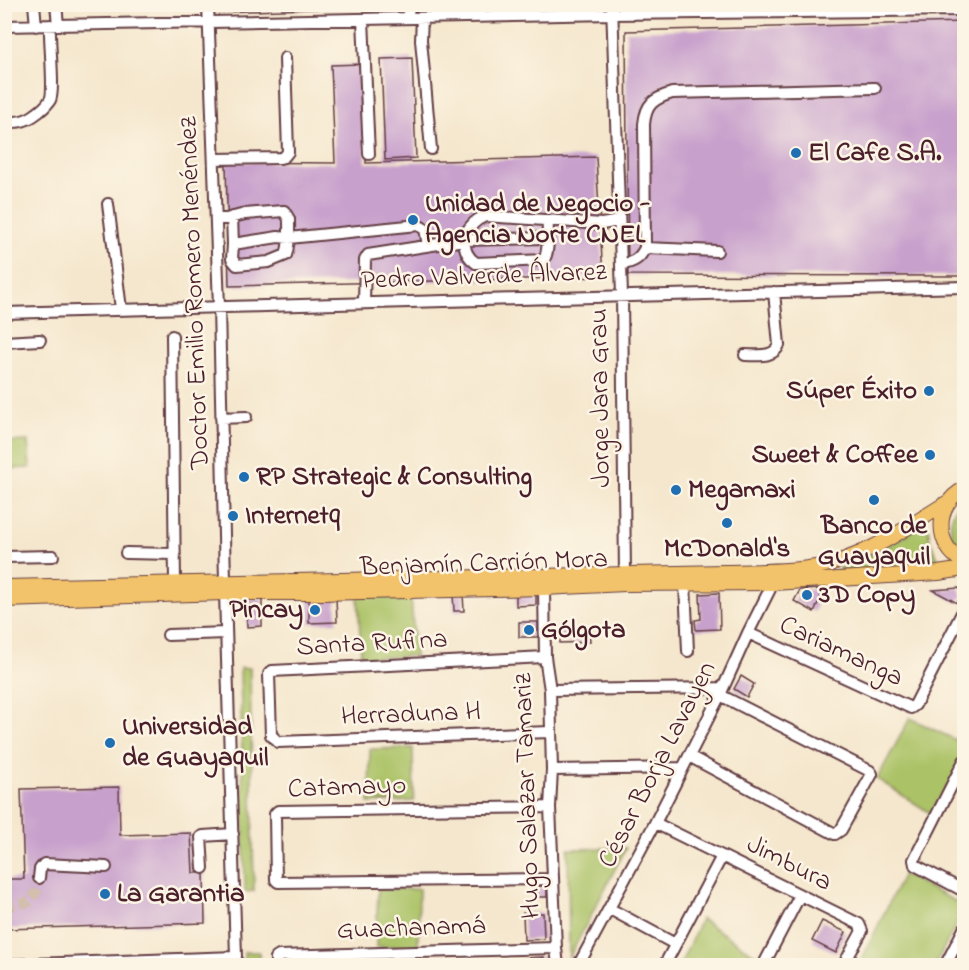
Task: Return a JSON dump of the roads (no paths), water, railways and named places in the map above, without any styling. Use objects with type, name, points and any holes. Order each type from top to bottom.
[{"type":"main road","points":[[964,479],[957,494],[942,514],[941,527],[944,541],[951,552],[964,562]]},
{"type":"main road","name":"Benjamín Carrión Mora","points":[[4,600],[225,587],[724,572],[815,567],[850,557],[873,547],[957,494]]},
{"type":"main road","name":"Benjamín Carrión Mora","points":[[4,587],[175,582],[225,587],[544,588],[773,583],[938,573],[964,569]]},
{"type":"street","points":[[34,4],[36,26]]},
{"type":"street","points":[[6,121],[15,123],[29,119],[50,101],[53,93],[49,42],[54,25],[56,4]]},
{"type":"street","name":"Doctor Emilio Romero Menéndez","points":[[4,965],[236,957],[219,307],[208,4]]},
{"type":"street","points":[[407,4],[409,18]]},
{"type":"street","points":[[4,27],[422,18],[612,9],[964,10]]},
{"type":"street","name":"Jorge Jara Grau","points":[[612,9],[622,295],[625,574]]},
{"type":"street","points":[[422,18],[421,40],[430,149]]},
{"type":"street","points":[[363,19],[369,154]]},
{"type":"street","points":[[214,159],[280,158],[288,152],[285,58]]},
{"type":"street","points":[[621,265],[633,262],[641,256],[645,248],[644,124],[645,114],[650,104],[657,98],[672,93],[876,88]]},
{"type":"street","points":[[108,204],[121,309]]},
{"type":"street","points":[[216,219],[261,212],[284,211],[289,219],[289,247],[286,255],[254,265],[234,264],[231,255],[232,217]]},
{"type":"street","points":[[548,220],[547,253],[544,261],[476,263],[466,252],[465,233],[475,222],[485,216],[548,220],[602,224],[619,222]]},
{"type":"street","points":[[233,244],[278,237],[289,238],[418,225],[425,229],[428,245]]},
{"type":"street","points":[[364,303],[365,260],[368,255],[464,240],[547,238]]},
{"type":"street","points":[[645,248],[717,251]]},
{"type":"street","name":"Pedro Valverde Álvarez","points":[[4,313],[964,287]]},
{"type":"street","points":[[745,355],[773,354],[778,350],[774,292]]},
{"type":"street","points":[[172,336],[175,582]]},
{"type":"street","points":[[4,342],[40,340]]},
{"type":"street","points":[[221,418],[246,417]]},
{"type":"street","points":[[126,553],[174,554]]},
{"type":"street","points":[[4,556],[52,555]]},
{"type":"street","name":"César Borja Lavayen","points":[[578,966],[656,823],[773,583]]},
{"type":"street","points":[[685,584],[688,651]]},
{"type":"street","name":"Hugo Salazar Tamariz","points":[[544,588],[545,657],[550,690],[552,770],[550,807],[558,966]]},
{"type":"street","name":"Cariamanga","points":[[748,633],[911,708],[915,705],[964,609]]},
{"type":"street","points":[[168,635],[226,633]]},
{"type":"street","name":"Santa Rufina","points":[[273,740],[269,674],[272,671],[545,657]]},
{"type":"street","points":[[550,690],[722,691],[872,774],[842,830],[835,834],[689,756]]},
{"type":"street","name":"Herraduna H","points":[[273,740],[278,742],[550,732]]},
{"type":"street","points":[[964,761],[914,860],[915,865],[964,891]]},
{"type":"street","points":[[552,770],[683,768]]},
{"type":"street","name":"Catamayo","points":[[550,807],[278,811],[274,814],[276,880],[278,882],[553,879]]},
{"type":"street","name":"Jimbura","points":[[656,823],[860,924],[862,931],[843,966]]},
{"type":"street","points":[[203,868],[201,837],[233,834]]},
{"type":"street","points":[[664,966],[722,856]]},
{"type":"street","points":[[39,878],[41,866],[44,864],[106,867]]},
{"type":"street","points":[[763,966],[800,895]]},
{"type":"street","points":[[610,909],[675,944]]},
{"type":"street","points":[[945,966],[964,929]]},
{"type":"street","name":"Guachanamá","points":[[276,966],[276,958],[279,956],[556,948]]},
{"type":"tunnel","points":[[5,907],[29,902],[37,891],[39,878]]},
{"type":"place","name":"El Cafe S.A.","points":[[796,153]]},
{"type":"place","name":"Unidad de Negocio - Agencia Norte CNEL","points":[[413,220]]},
{"type":"place","name":"Súper Éxito","points":[[929,391]]},
{"type":"place","name":"Sweet & Coffee","points":[[930,455]]},
{"type":"place","name":"RP Strategic & Consulting","points":[[244,477]]},
{"type":"place","name":"Megamaxi","points":[[676,490]]},
{"type":"place","name":"Banco de Guayaquil","points":[[874,500]]},
{"type":"place","name":"Internetq","points":[[233,516]]},
{"type":"place","name":"McDonald's","points":[[727,523]]},
{"type":"place","name":"3D Copy","points":[[807,595]]},
{"type":"place","name":"Pincay","points":[[315,610]]},
{"type":"place","name":"Gólgota","points":[[529,630]]},
{"type":"place","name":"Universidad de Guayaquil","points":[[110,743]]},
{"type":"place","name":"La Garantia","points":[[105,894]]}]
